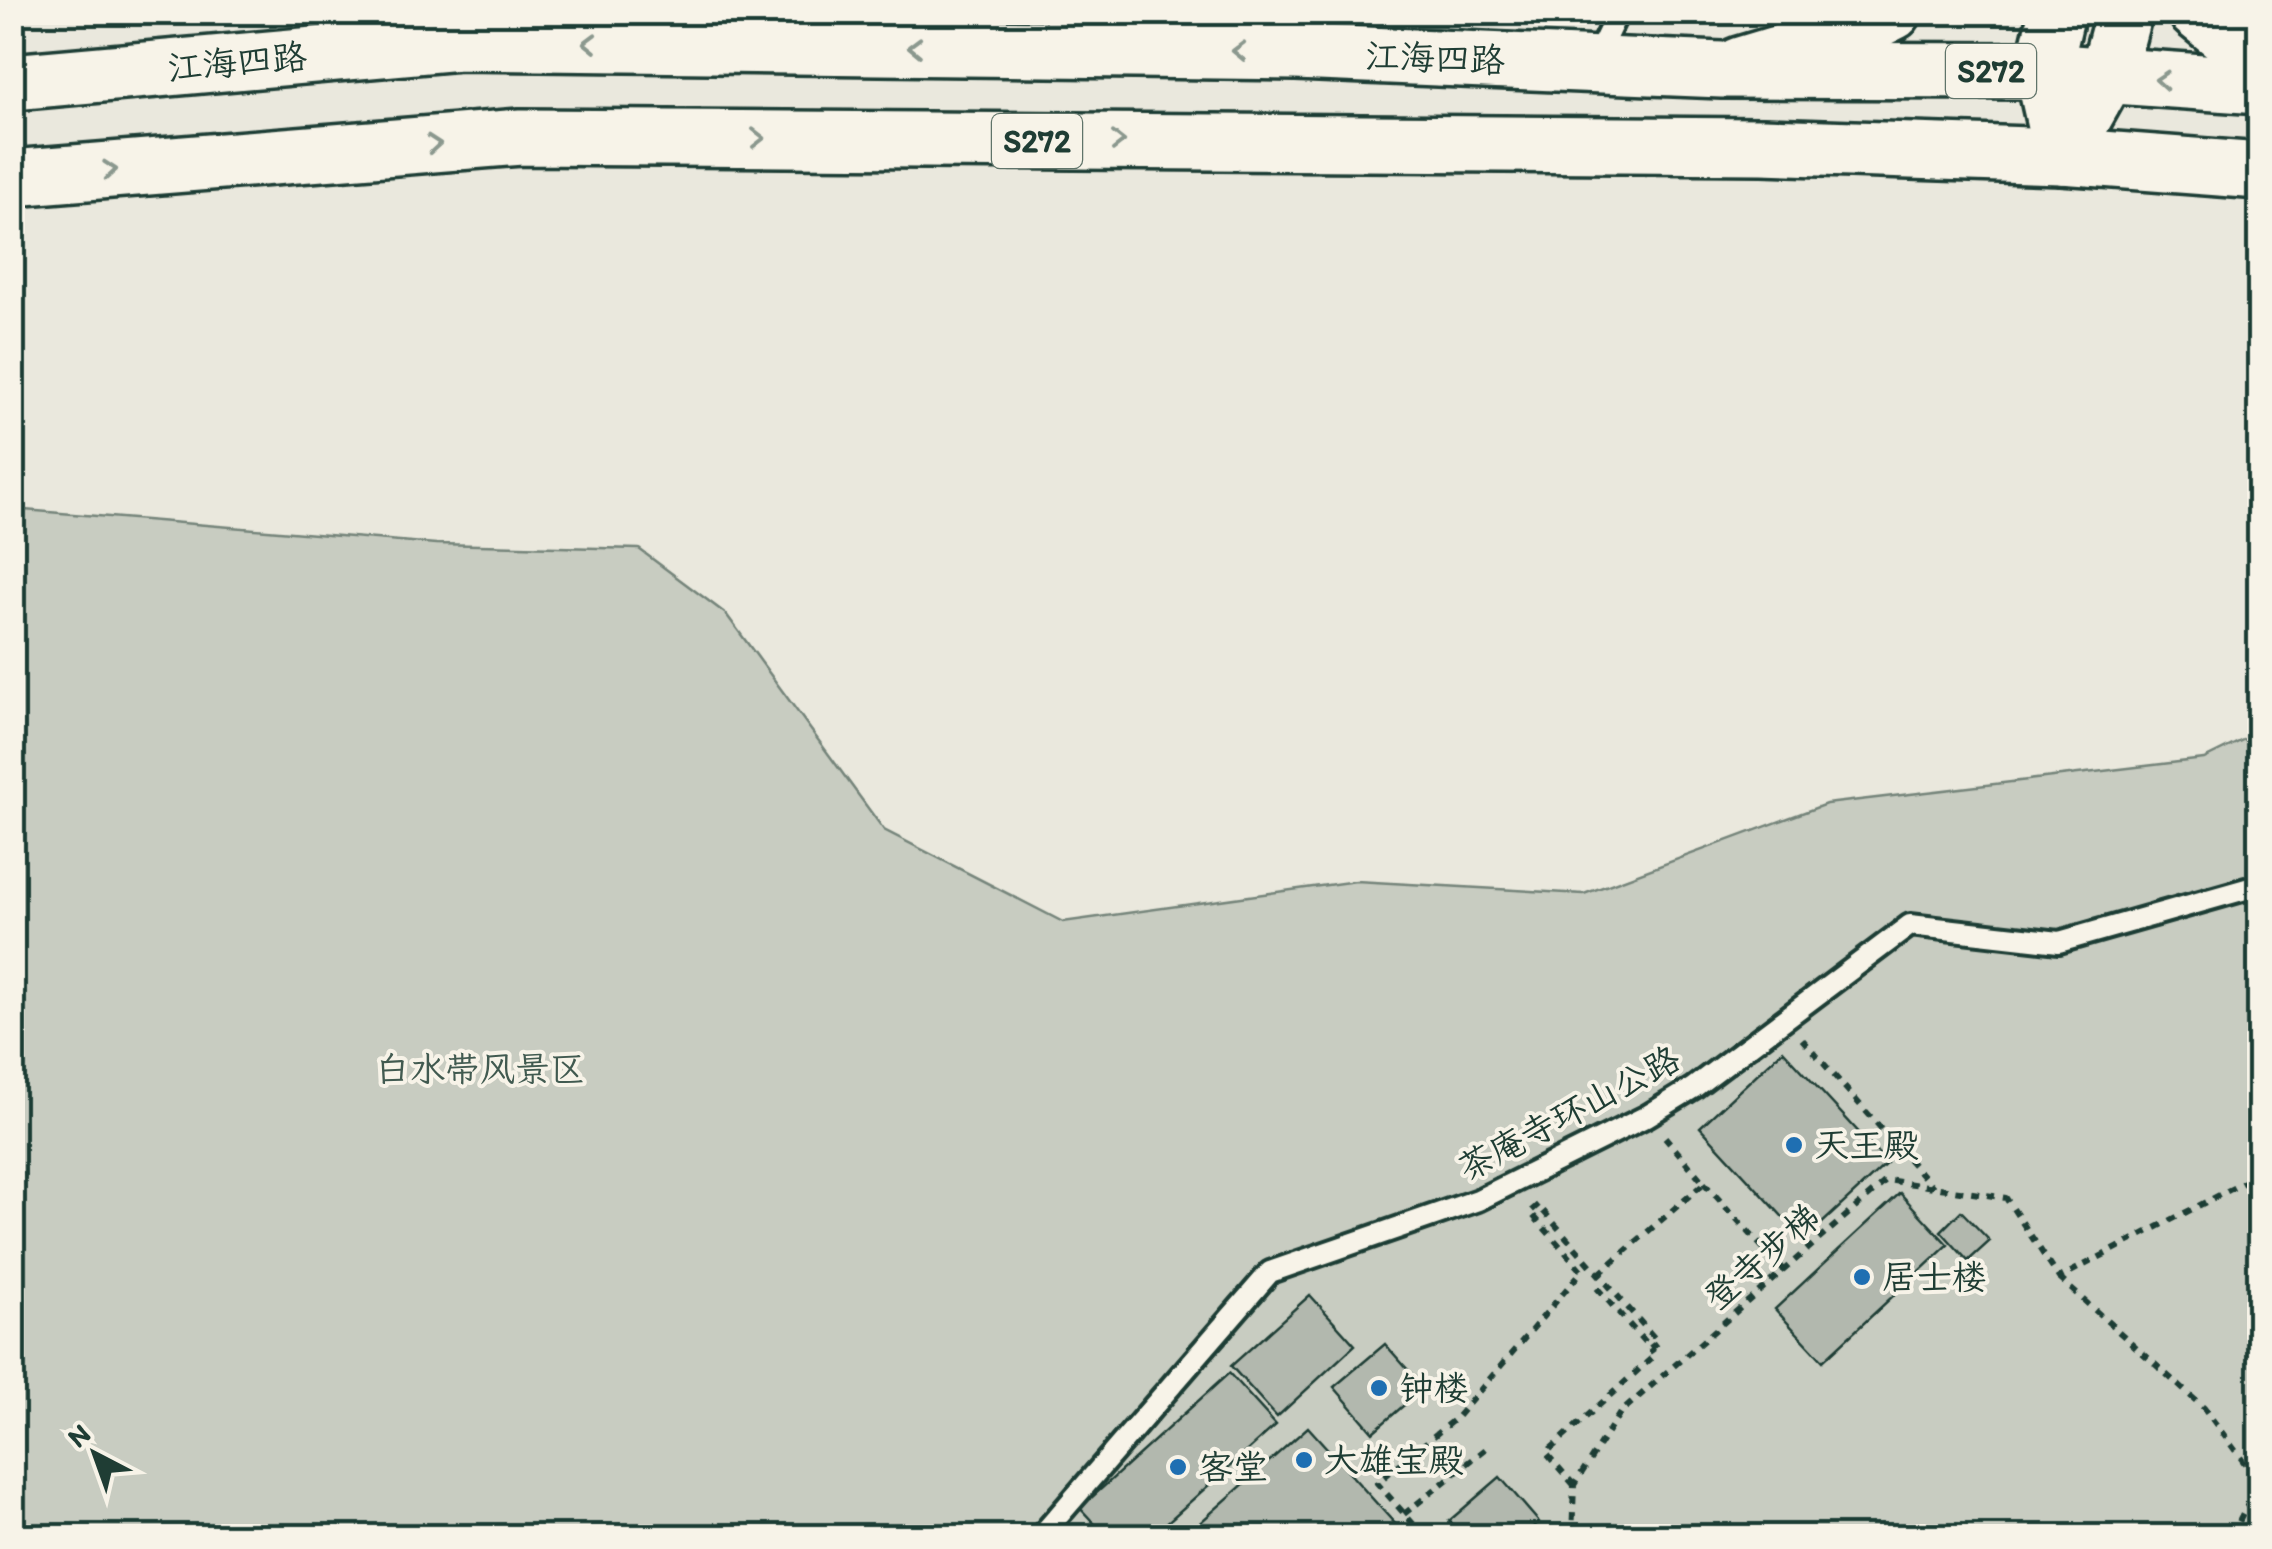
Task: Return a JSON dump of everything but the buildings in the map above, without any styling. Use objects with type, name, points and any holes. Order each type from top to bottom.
[{"type":"main road","points":[[2057,12],[2043,71],[2062,156]]},
{"type":"main road","points":[[2062,156],[2107,76],[2124,12]]},
{"type":"main road","points":[[2197,12],[2260,63]]},
{"type":"main road","points":[[1722,70],[1860,19]]},
{"type":"main road","name":"江海四路","points":[[12,82],[456,27],[1294,32],[1593,65],[1722,70],[2043,71],[2260,86]]},
{"type":"main road","name":"S272","points":[[12,178],[521,136],[1763,146],[2062,156],[2260,171]]},
{"type":"lane","points":[[1593,65],[1618,12]]},
{"type":"lane","name":"茶庵寺环山公路","points":[[1041,1536],[1270,1272],[1478,1200],[1647,1116],[1693,1088],[1910,925],[2060,942],[2260,885]]},
{"type":"path","points":[[1785,1019],[1933,1187]]},
{"type":"path","points":[[1647,1116],[1785,1272]]},
{"type":"path","points":[[2059,1278],[2260,1174]]},
{"type":"path","name":"登寺步梯","points":[[1574,1484],[1620,1413],[1887,1180],[2006,1198],[2059,1278],[2204,1408],[2259,1484]]},
{"type":"path","points":[[1599,1274],[1704,1183]]},
{"type":"path","points":[[1424,1536],[1377,1483],[1458,1416],[1582,1271],[1530,1212],[1538,1205],[1658,1342],[1650,1348]]},
{"type":"path","points":[[1572,1536],[1574,1484],[1546,1453],[1655,1355],[1598,1288]]},
{"type":"path","points":[[1404,1514],[1487,1448]]},
{"type":"path","points":[[2232,1536],[2259,1484]]},
{"type":"green space","name":"白水带风景区","points":[[12,509],[436,544],[639,549],[726,614],[884,830],[1063,922],[1356,881],[1584,894],[1826,804],[2204,759],[2259,732],[2259,1536],[13,1536]]},
{"type":"place","name":"天王殿","points":[[1794,1145]]},
{"type":"place","name":"居士楼","points":[[1862,1277]]},
{"type":"place","name":"钟楼","points":[[1379,1388]]},
{"type":"place","name":"大雄宝殿","points":[[1304,1460]]},
{"type":"place","name":"客堂","points":[[1178,1467]]}]
